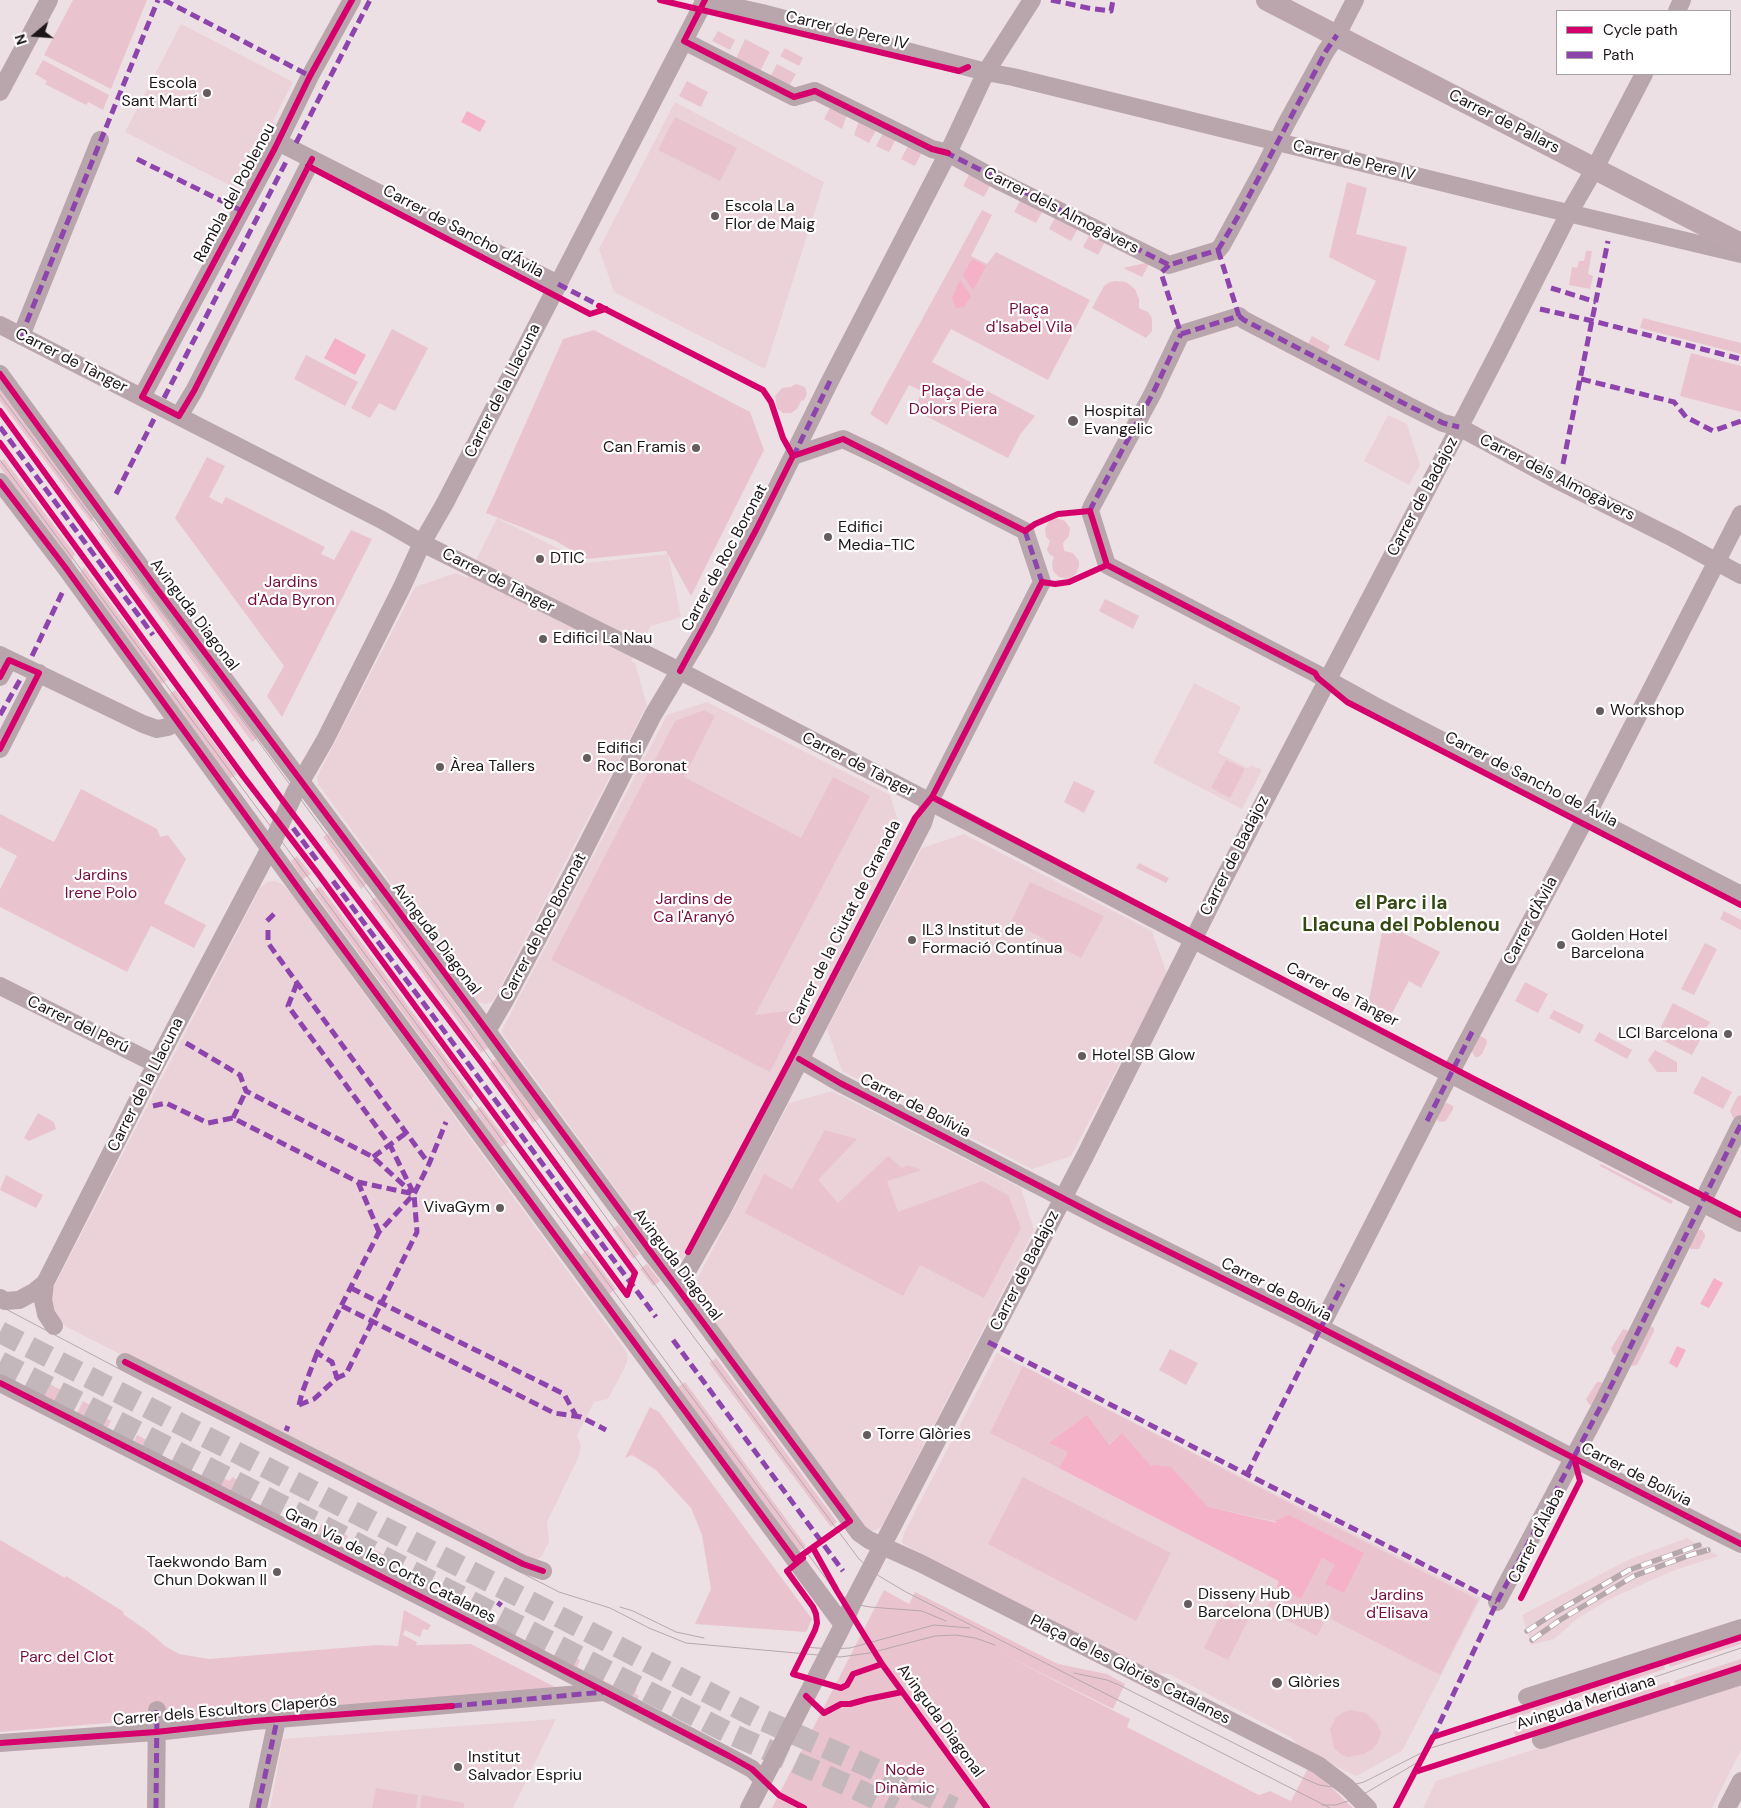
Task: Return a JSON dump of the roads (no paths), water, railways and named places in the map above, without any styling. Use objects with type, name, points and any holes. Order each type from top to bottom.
[{"type":"main road","name":"Carrer de Pallars","points":[[1267,0],[1741,244]]},
{"type":"street","points":[[0,92],[48,0]]},
{"type":"street","name":"Rambla del Poblenou","points":[[142,398],[278,142],[310,76],[352,0]]},
{"type":"street","name":"Carrer de Pere IV","points":[[704,0],[762,13],[986,72],[1741,254]]},
{"type":"street","name":"Carrer de la Llacuna","points":[[2,1300],[19,1300],[45,1283],[156,1064],[270,848],[301,782],[325,740],[394,604],[422,543],[445,503],[704,0]]},
{"type":"street","name":"Carrer de Roc Boronat","points":[[487,1031],[573,872],[653,715],[680,671],[756,530],[793,456],[955,157],[986,72],[1032,0]]},
{"type":"street","points":[[1277,142],[1355,0]]},
{"type":"street","name":"Carrer dels Almogàvers","points":[[684,41],[794,96],[815,90],[932,150],[955,157],[1168,265],[1218,250],[1277,142]]},
{"type":"street","name":"Carrer de Badajoz","points":[[749,1808],[843,1626],[853,1602],[1063,1198],[1193,939],[1569,213],[1595,168],[1643,75]]},
{"type":"street","points":[[7,330],[100,140]]},
{"type":"street","points":[[278,142],[558,284]]},
{"type":"street","points":[[179,416],[194,391],[312,159]]},
{"type":"street","name":"Carrer dels Almogàvers","points":[[1107,565],[1090,511],[1182,334],[1239,316],[1409,406],[1443,423],[1459,427],[1741,575]]},
{"type":"street","name":"Carrer de Tànger","points":[[7,330],[382,520],[422,543],[680,671],[1450,1074],[1741,1223]]},
{"type":"street","name":"Avinguda Diagonal","points":[[0,374],[157,589],[678,1287],[859,1533],[863,1537],[882,1546]]},
{"type":"street","name":"Carrer de la Ciutat de Granada","points":[[678,1287],[721,1212],[923,823],[930,801],[1042,582],[1026,531],[843,439],[793,456]]},
{"type":"street","points":[[0,482],[65,567],[177,722],[843,1626]]},
{"type":"street","name":"Carrer d'Àvila","points":[[1320,1328],[1741,514]]},
{"type":"street","name":"Carrer de Sancho de Ávila","points":[[1107,565],[1741,895]]},
{"type":"street","points":[[0,677],[4,657],[143,724],[157,729],[168,727],[177,722]]},
{"type":"street","points":[[0,749],[39,673]]},
{"type":"street","name":"Carrer del Perú","points":[[0,986],[156,1064]]},
{"type":"street","name":"Carrer de Bolívia","points":[[799,1059],[840,1083],[1063,1198],[1741,1544]]},
{"type":"street","name":"Carrer d'Àlaba","points":[[1497,1602],[1602,1404],[1741,1124]]},
{"type":"street","points":[[45,1283],[43,1300],[46,1314],[54,1326]]},
{"type":"street","points":[[125,1362],[506,1555],[543,1571]]},
{"type":"street","name":"Gran Via de les Corts Catalanes","points":[[0,1383],[484,1629],[752,1769],[763,1780]]},
{"type":"street","name":"Plaça de les Glòries Catalanes","points":[[882,1546],[920,1563],[1311,1761],[1334,1776],[1368,1808]]},
{"type":"street","name":"Avinguda Meridiana","points":[[1527,1698],[1741,1628]]},
{"type":"street","name":"Avinguda Meridiana","points":[[1541,1740],[1741,1676]]},
{"type":"street","name":"Carrer dels Escultors Claperós","points":[[0,1743],[156,1732],[604,1692]]},
{"type":"street","points":[[156,1710],[156,1808]]},
{"type":"street","points":[[258,1808],[277,1720]]},
{"type":"street","points":[[1727,1808],[1741,1781]]},
{"type":"tunnel","points":[[0,1332],[756,1717],[870,1767],[954,1808]]},
{"type":"tunnel","points":[[0,1362],[731,1734],[895,1808]]},
{"type":"tram line","points":[[0,395],[261,745],[667,1301],[859,1559],[879,1576],[906,1592],[1330,1808]]},
{"type":"tram line","points":[[0,460],[830,1584],[844,1597],[859,1605],[922,1611],[946,1621]]},
{"type":"tram line","points":[[0,1306],[146,1383],[302,1460],[559,1592],[610,1608],[649,1628],[686,1643],[840,1657],[870,1653],[935,1636],[956,1635],[975,1638],[995,1645]]},
{"type":"tram line","points":[[620,1607],[633,1611],[676,1632],[704,1638]]},
{"type":"tram line","points":[[804,1647],[850,1648],[934,1625],[970,1628]]},
{"type":"tram line","points":[[1074,1673],[1107,1680],[1119,1685],[1303,1778],[1319,1785],[1341,1788],[1364,1782],[1431,1748],[1619,1689],[1741,1648]]},
{"type":"tram line","points":[[1322,1805],[1336,1805],[1357,1798],[1425,1758]]},
{"type":"railway","points":[[1527,1631],[1629,1570],[1699,1545]]},
{"type":"railway","points":[[1532,1640],[1560,1620],[1634,1576],[1708,1550]]},
{"type":"place","name":"Escola Sant Martí","points":[[207,93]]},
{"type":"place","name":"Escola La Flor de Maig","points":[[715,216]]},
{"type":"place","name":"Hospital Evangelic","points":[[1073,421]]},
{"type":"place","name":"Can Framis","points":[[696,448]]},
{"type":"place","name":"Edifici Media-TIC","points":[[828,537]]},
{"type":"place","name":"DTIC","points":[[540,559]]},
{"type":"place","name":"Edifici La Nau","points":[[543,639]]},
{"type":"place","name":"Workshop","points":[[1600,711]]},
{"type":"place","name":"Edifici Roc Boronat","points":[[587,758]]},
{"type":"place","name":"Àrea Tallers","points":[[440,767]]},
{"type":"place","name":"IL3 Institut de Formació Contínua","points":[[912,940]]},
{"type":"place","name":"Golden Hotel Barcelona","points":[[1561,945]]},
{"type":"place","name":"LCI Barcelona","points":[[1728,1034]]},
{"type":"place","name":"Hotel SB Glow","points":[[1082,1056]]},
{"type":"place","name":"VivaGym","points":[[500,1208]]},
{"type":"place","name":"Torre Glòries","points":[[867,1435]]},
{"type":"place","name":"Taekwondo Bam Chun Dokwan II","points":[[277,1572]]},
{"type":"place","name":"Disseny Hub Barcelona (DHUB)","points":[[1188,1604]]},
{"type":"place","name":"Glòries","points":[[1277,1683]]},
{"type":"place","name":"Institut Salvador Espriu","points":[[458,1767]]},
{"type":"district","name":"el Parc i la Llacuna del Poblenou","points":[[1401,915]]},
{"type":"park label","name":"Plaça d'Isabel Vila","points":[[1029,319]]},
{"type":"park label","name":"Plaça de Dolors Piera","points":[[953,401]]},
{"type":"park label","name":"Jardins d'Ada Byron","points":[[291,592]]},
{"type":"park label","name":"Jardins Irene Polo","points":[[101,885]]},
{"type":"park label","name":"Jardins de Ca l'Aranyó","points":[[694,909]]},
{"type":"park label","name":"Jardins d'Elisava","points":[[1397,1605]]},
{"type":"park label","name":"Parc del Clot","points":[[67,1658]]},
{"type":"park label","name":"Node Dinàmic","points":[[905,1780]]}]
